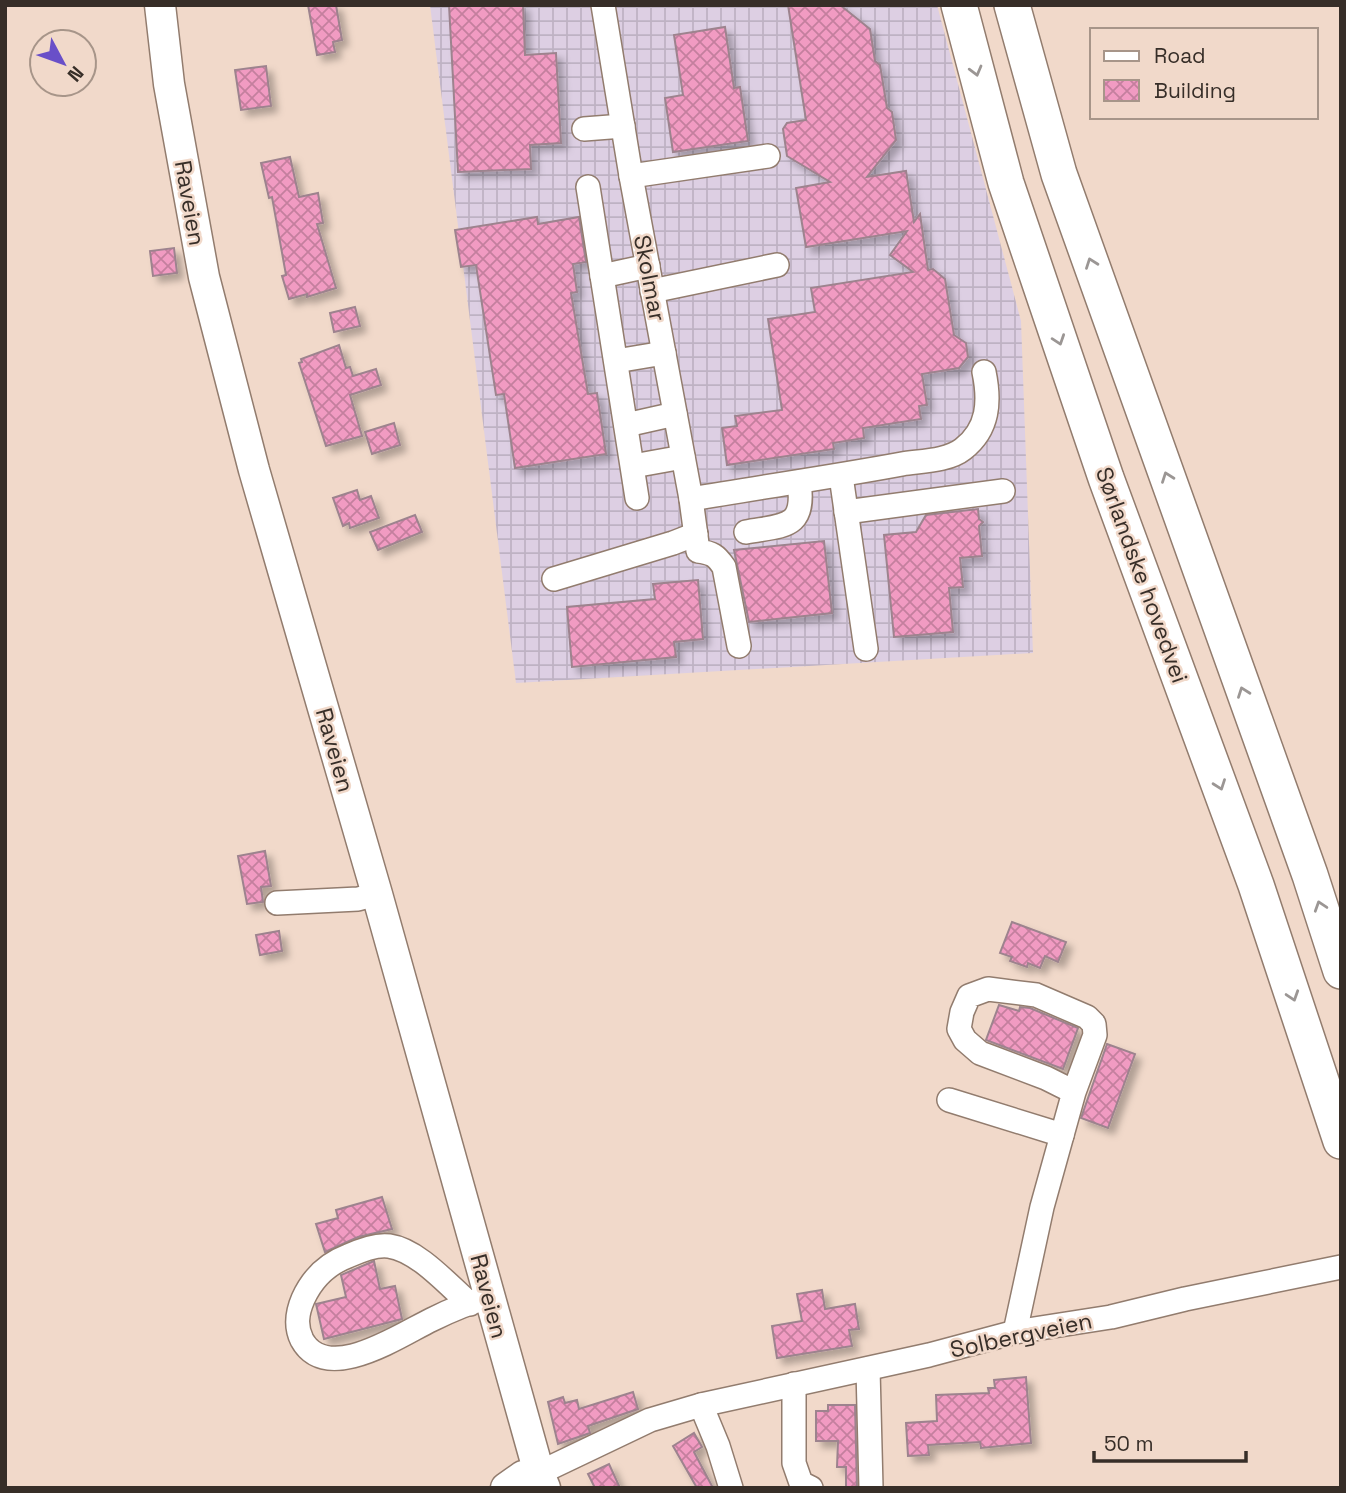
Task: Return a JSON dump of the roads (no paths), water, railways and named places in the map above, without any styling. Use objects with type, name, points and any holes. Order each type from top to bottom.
[{"type":"highway","name":"Sørlandske hovedvei","points":[[959,5],[1006,183],[1106,478],[1256,885],[1341,1141]]},
{"type":"highway","points":[[1012,5],[1059,174],[1310,875],[1341,971]]},
{"type":"main road","name":"Raveien","points":[[160,5],[169,84],[204,277],[254,470],[377,894],[480,1300],[539,1483]]},
{"type":"main road","points":[[506,1488],[523,1476],[539,1483]]},
{"type":"street","name":"Skolmar","points":[[603,5],[697,542]]},
{"type":"street","points":[[584,129],[623,126]]},
{"type":"street","points":[[631,176],[768,156]]},
{"type":"street","points":[[588,187],[637,498]]},
{"type":"street","points":[[652,291],[777,265]]},
{"type":"street","points":[[602,276],[648,266]]},
{"type":"street","points":[[616,361],[664,353]]},
{"type":"street","points":[[691,499],[841,476],[954,454],[975,439],[987,413],[989,396],[984,372]]},
{"type":"street","points":[[626,425],[675,414]]},
{"type":"street","points":[[632,466],[683,457]]},
{"type":"street","points":[[841,476],[866,649]]},
{"type":"street","points":[[746,532],[788,524],[796,519],[802,501],[799,482]]},
{"type":"street","points":[[846,512],[1003,491]]},
{"type":"street","points":[[554,579],[673,543],[697,542],[717,556],[724,567],[739,646]]},
{"type":"street","points":[[277,903],[358,899],[377,894]]},
{"type":"street","points":[[1015,1332],[1028,1262],[1074,1092],[1095,1035],[1094,1024],[1087,1017],[1036,995],[988,989],[969,996],[959,1029],[965,1040],[980,1053],[1074,1092]]},
{"type":"street","points":[[949,1100],[1062,1135]]},
{"type":"street","points":[[387,1245],[421,1260],[480,1300],[429,1321],[390,1343],[357,1354],[320,1357],[306,1346],[298,1329],[300,1307],[309,1287],[321,1273],[336,1261],[350,1255],[387,1245]]},
{"type":"street","name":"Solbergveien","points":[[539,1483],[650,1420],[701,1405],[1015,1332],[1111,1317],[1341,1267]]},
{"type":"street","points":[[868,1368],[871,1488]]},
{"type":"street","points":[[794,1384],[794,1463],[801,1483],[811,1488]]},
{"type":"street","points":[[701,1405],[731,1488]]}]
